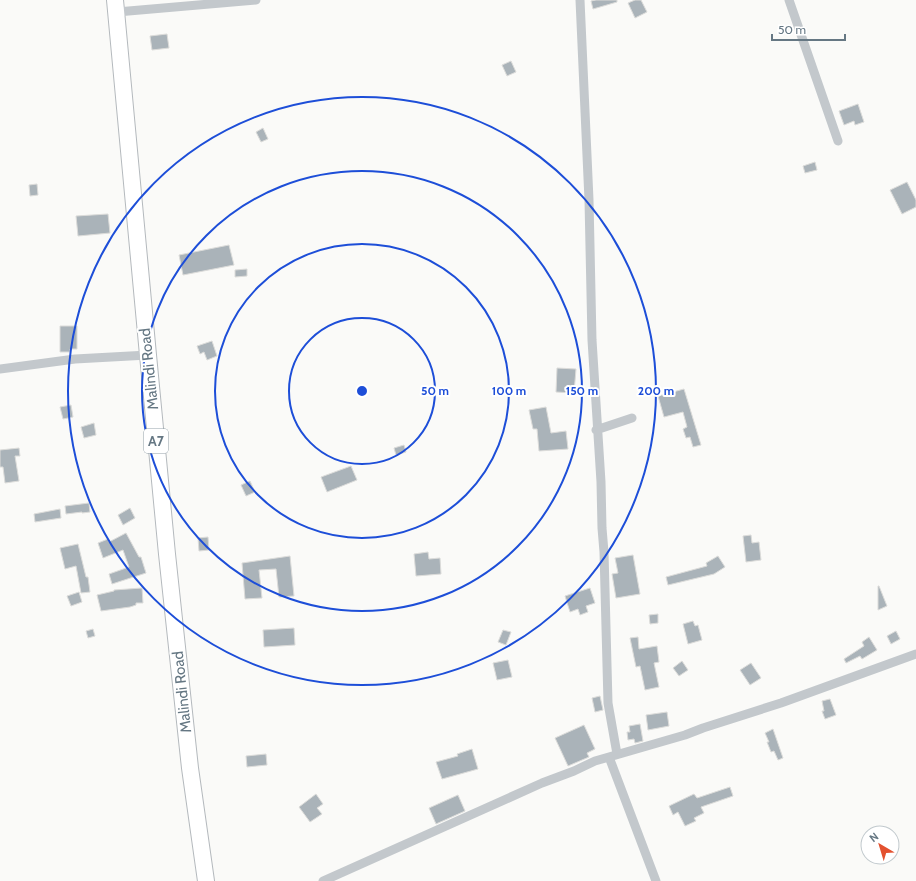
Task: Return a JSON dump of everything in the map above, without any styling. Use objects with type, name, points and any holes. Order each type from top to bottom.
[{"type":"highway","name":"Malindi Road","points":[[116,6],[148,354],[189,760],[206,881]]},
{"type":"street","points":[[116,6],[256,0]]},
{"type":"street","points":[[580,0],[589,200],[591,316],[596,430],[601,482],[608,702],[613,755],[656,881]]},
{"type":"street","points":[[789,0],[838,141]]},
{"type":"street","points":[[0,369],[75,359],[148,354]]},
{"type":"street","points":[[596,430],[632,418]]},
{"type":"street","points":[[323,881],[542,783],[613,755],[685,735],[781,703],[916,654]]},
{"type":"building","points":[[617,0],[617,2],[593,9],[591,1]]},
{"type":"building","points":[[635,0],[641,0],[647,12],[635,18],[628,3]]},
{"type":"building","points":[[167,34],[169,48],[152,50],[150,36]]},
{"type":"building","points":[[511,61],[516,72],[507,76],[502,65]]},
{"type":"building","points":[[858,104],[864,122],[855,125],[854,121],[844,125],[839,111]]},
{"type":"building","points":[[263,128],[268,139],[261,142],[256,132]]},
{"type":"building","points":[[815,162],[817,170],[805,173],[803,166]]},
{"type":"building","points":[[907,182],[916,200],[916,207],[902,214],[890,190]]},
{"type":"building","points":[[37,184],[38,195],[30,196],[29,185]]},
{"type":"building","points":[[108,214],[110,233],[78,236],[76,216]]},
{"type":"building","points":[[229,245],[234,265],[183,275],[179,255]]},
{"type":"building","points":[[247,269],[247,276],[235,277],[235,270]]},
{"type":"building","points":[[60,326],[77,326],[77,349],[70,349],[70,352],[60,352]]},
{"type":"building","points":[[212,341],[217,356],[207,360],[204,352],[200,354],[197,346]]},
{"type":"building","points":[[557,368],[576,369],[574,393],[556,392]]},
{"type":"building","points":[[684,389],[701,445],[693,447],[690,437],[686,438],[683,429],[687,427],[683,412],[664,417],[658,396]]},
{"type":"building","points":[[71,405],[73,417],[63,419],[60,407]]},
{"type":"building","points":[[546,407],[551,433],[566,431],[568,449],[539,451],[537,429],[533,429],[529,410]]},
{"type":"building","points":[[94,423],[96,435],[84,438],[81,427]]},
{"type":"building","points":[[404,445],[406,452],[396,455],[394,448]]},
{"type":"building","points":[[19,448],[20,456],[15,456],[19,481],[5,483],[3,467],[0,467],[0,450]]},
{"type":"building","points":[[351,466],[357,480],[327,492],[321,477]]},
{"type":"building","points":[[250,481],[255,492],[246,496],[241,485]]},
{"type":"building","points":[[89,503],[90,512],[66,514],[65,506]]},
{"type":"building","points":[[130,508],[135,518],[123,525],[118,515]]},
{"type":"building","points":[[60,509],[61,518],[35,522],[34,514]]},
{"type":"building","points":[[126,533],[139,557],[141,557],[146,573],[112,584],[109,574],[129,567],[123,550],[103,558],[98,543],[108,539],[109,542]]},
{"type":"building","points":[[751,535],[752,543],[759,542],[761,560],[746,562],[743,536]]},
{"type":"building","points":[[208,537],[209,550],[199,551],[198,538]]},
{"type":"building","points":[[78,544],[86,577],[88,577],[90,592],[81,593],[76,566],[65,569],[60,548]]},
{"type":"building","points":[[428,552],[429,559],[440,558],[441,574],[416,576],[414,554]]},
{"type":"building","points":[[633,555],[640,594],[616,598],[612,574],[618,573],[615,558]]},
{"type":"building","points":[[290,556],[294,596],[279,597],[276,569],[259,570],[262,598],[245,599],[242,563]]},
{"type":"building","points":[[718,556],[725,567],[714,574],[668,585],[666,577],[707,566],[706,563]]},
{"type":"building","points":[[878,586],[887,606],[878,610]]},
{"type":"building","points":[[142,588],[143,603],[136,603],[136,605],[130,607],[101,611],[97,595],[114,590]]},
{"type":"building","points":[[590,588],[595,603],[586,606],[588,612],[580,615],[578,609],[570,612],[565,596]]},
{"type":"building","points":[[79,592],[82,602],[71,606],[67,596]]},
{"type":"building","points":[[658,614],[658,623],[650,624],[649,615]]},
{"type":"building","points":[[693,621],[695,626],[698,625],[702,640],[688,644],[683,624]]},
{"type":"building","points":[[294,628],[295,645],[264,647],[263,630]]},
{"type":"building","points":[[93,629],[95,636],[88,638],[86,631]]},
{"type":"building","points":[[503,630],[511,632],[506,645],[498,642]]},
{"type":"building","points":[[896,631],[900,639],[891,644],[887,636]]},
{"type":"building","points":[[638,637],[639,649],[657,646],[659,662],[654,663],[659,687],[645,690],[640,666],[636,667],[630,638]]},
{"type":"building","points":[[869,637],[877,650],[862,659],[860,656],[846,663],[844,659],[864,646],[862,642]]},
{"type":"building","points":[[508,660],[512,677],[497,680],[493,663]]},
{"type":"building","points":[[682,661],[688,670],[679,676],[673,668]]},
{"type":"building","points":[[751,663],[761,678],[750,685],[740,670]]},
{"type":"building","points":[[600,696],[603,710],[595,712],[592,698]]},
{"type":"building","points":[[830,699],[836,715],[825,719],[822,711],[824,711],[822,701]]},
{"type":"building","points":[[667,712],[669,726],[648,730],[646,715]]},
{"type":"building","points":[[640,724],[643,741],[635,743],[634,739],[628,740],[627,732],[630,732],[629,726]]},
{"type":"building","points":[[584,725],[595,749],[587,753],[589,757],[568,766],[555,738]]},
{"type":"building","points":[[773,729],[783,758],[778,760],[774,751],[771,752],[765,733]]},
{"type":"building","points":[[472,749],[478,769],[442,779],[436,762],[458,756],[457,754]]},
{"type":"building","points":[[266,754],[267,765],[247,767],[246,756]]},
{"type":"building","points":[[730,787],[733,796],[701,807],[704,813],[694,818],[696,821],[685,826],[678,812],[673,815],[669,806],[694,794],[697,798]]},
{"type":"building","points":[[316,794],[323,804],[317,808],[322,814],[310,822],[299,807]]},
{"type":"building","points":[[458,795],[465,811],[436,824],[429,808]]}]
